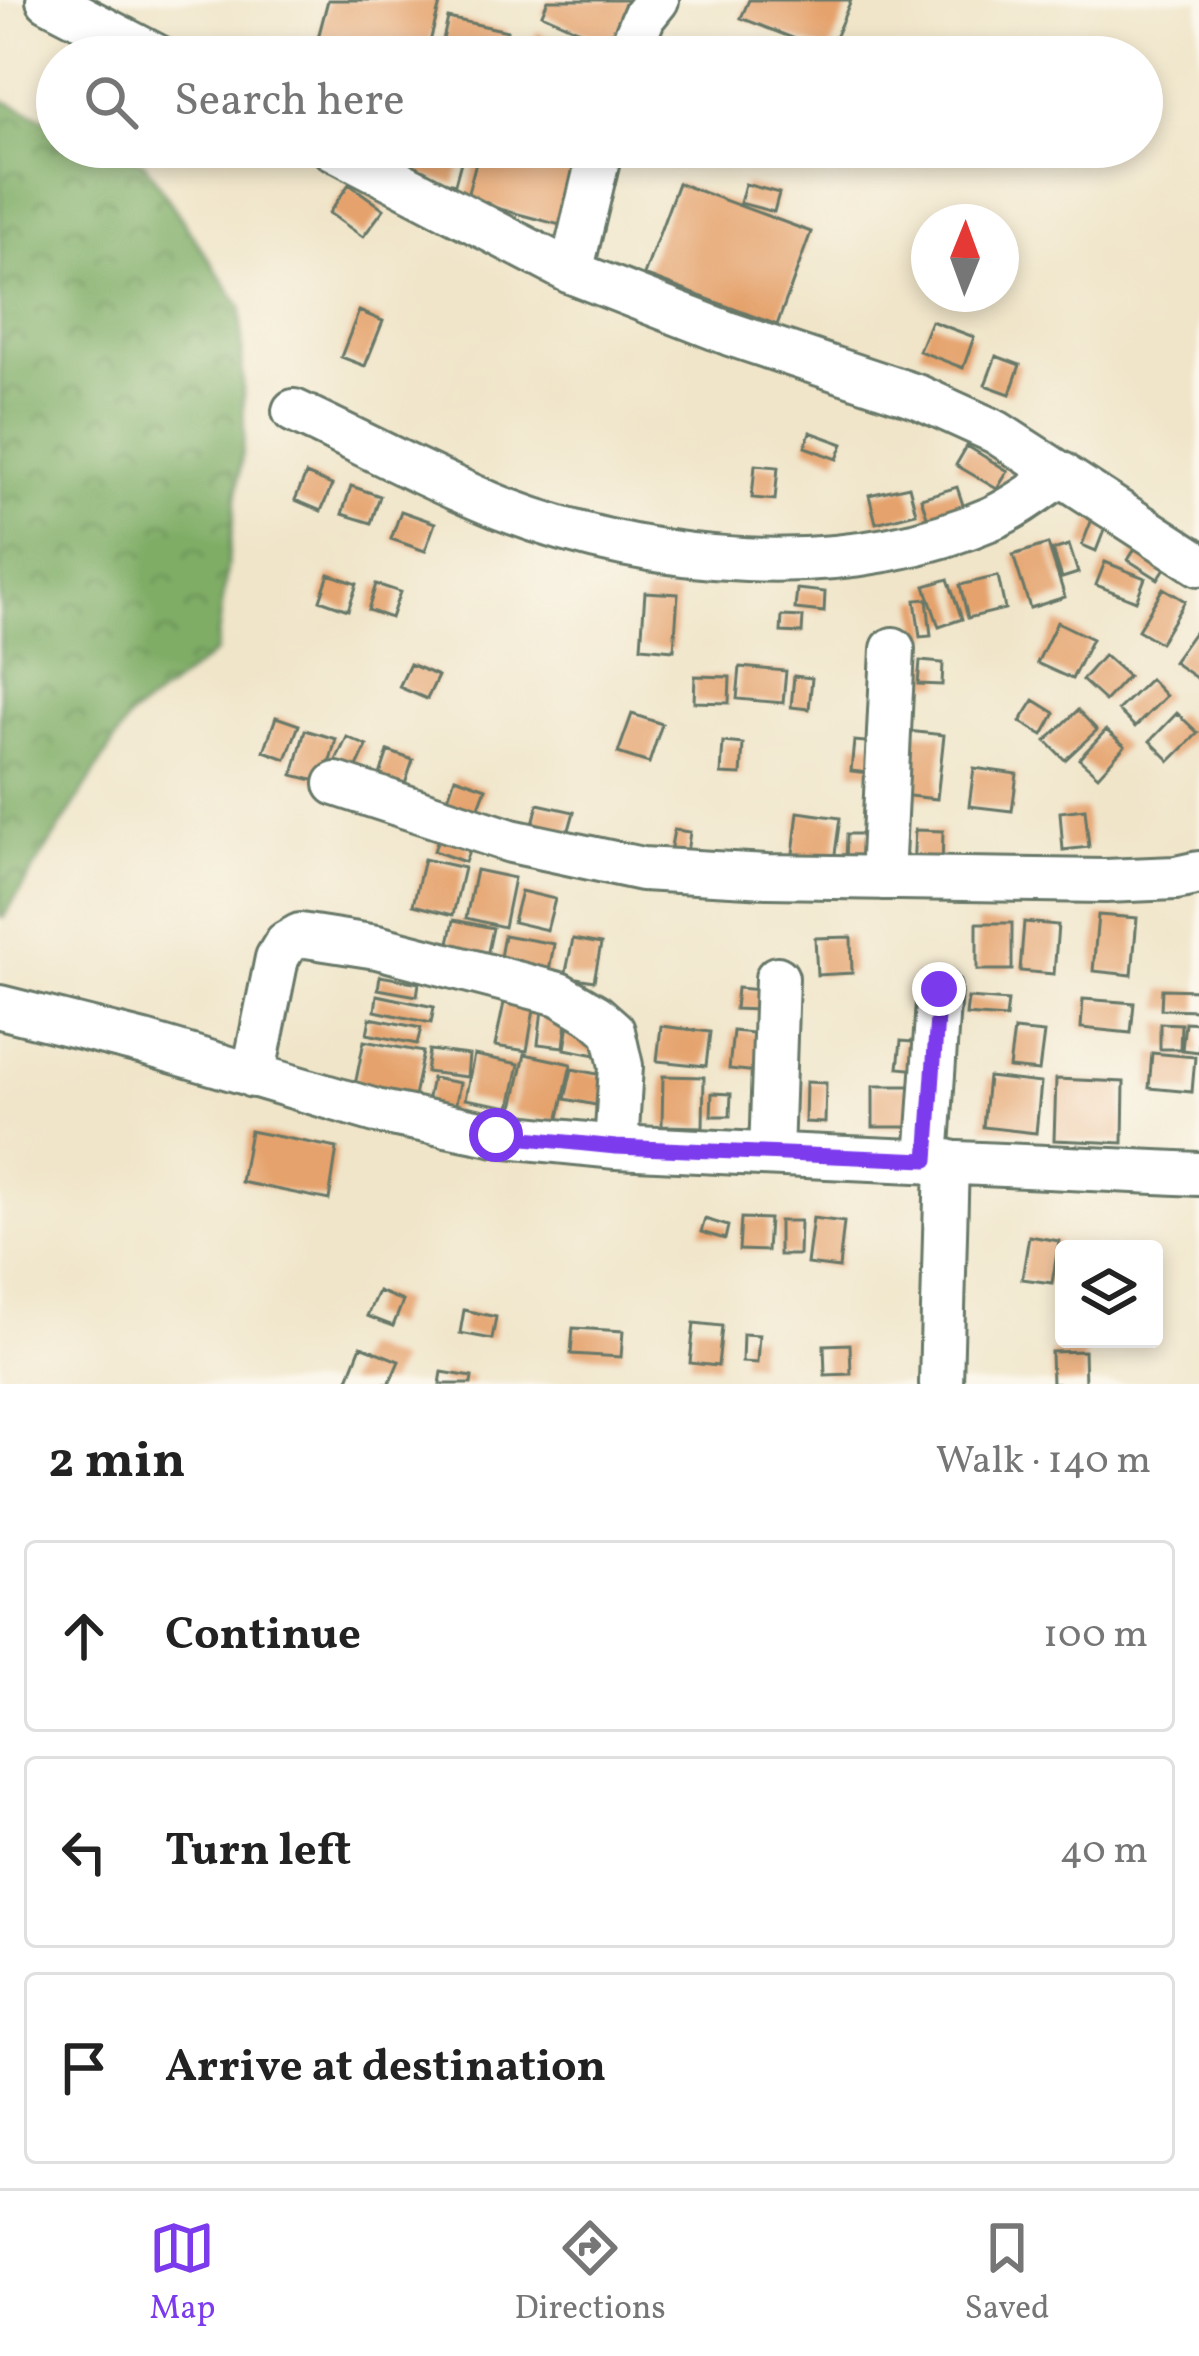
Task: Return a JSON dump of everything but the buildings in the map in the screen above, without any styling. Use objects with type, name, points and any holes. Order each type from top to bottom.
[{"type":"street","points":[[48,0],[117,36]]},
{"type":"street","points":[[636,36],[657,0]]},
{"type":"street","points":[[371,168],[571,272],[639,301],[919,397],[996,432],[1199,563]]},
{"type":"street","points":[[571,272],[596,168]]},
{"type":"street","points":[[294,411],[500,507],[585,536],[765,561],[839,556],[931,539],[996,516],[1062,474]]},
{"type":"street","points":[[881,878],[892,649]]},
{"type":"street","points":[[337,784],[511,841],[642,869],[767,876],[1105,881],[1199,873]]},
{"type":"street","points":[[253,1076],[277,958],[286,944],[300,935],[376,947],[559,994],[596,1016],[613,1031],[621,1066],[616,1147]]},
{"type":"street","points":[[771,1154],[777,978]]},
{"type":"street","points":[[939,989],[940,1384]]},
{"type":"street","points":[[18,1012],[144,1043],[376,1111],[496,1135],[616,1147],[1199,1174]]},
{"type":"green space","points":[[0,99],[36,115],[36,168],[147,168],[241,307],[244,438],[216,652],[129,718],[0,917]]},
{"type":"route","points":[[496,1135],[616,1147],[927,1160],[939,989]]}]
